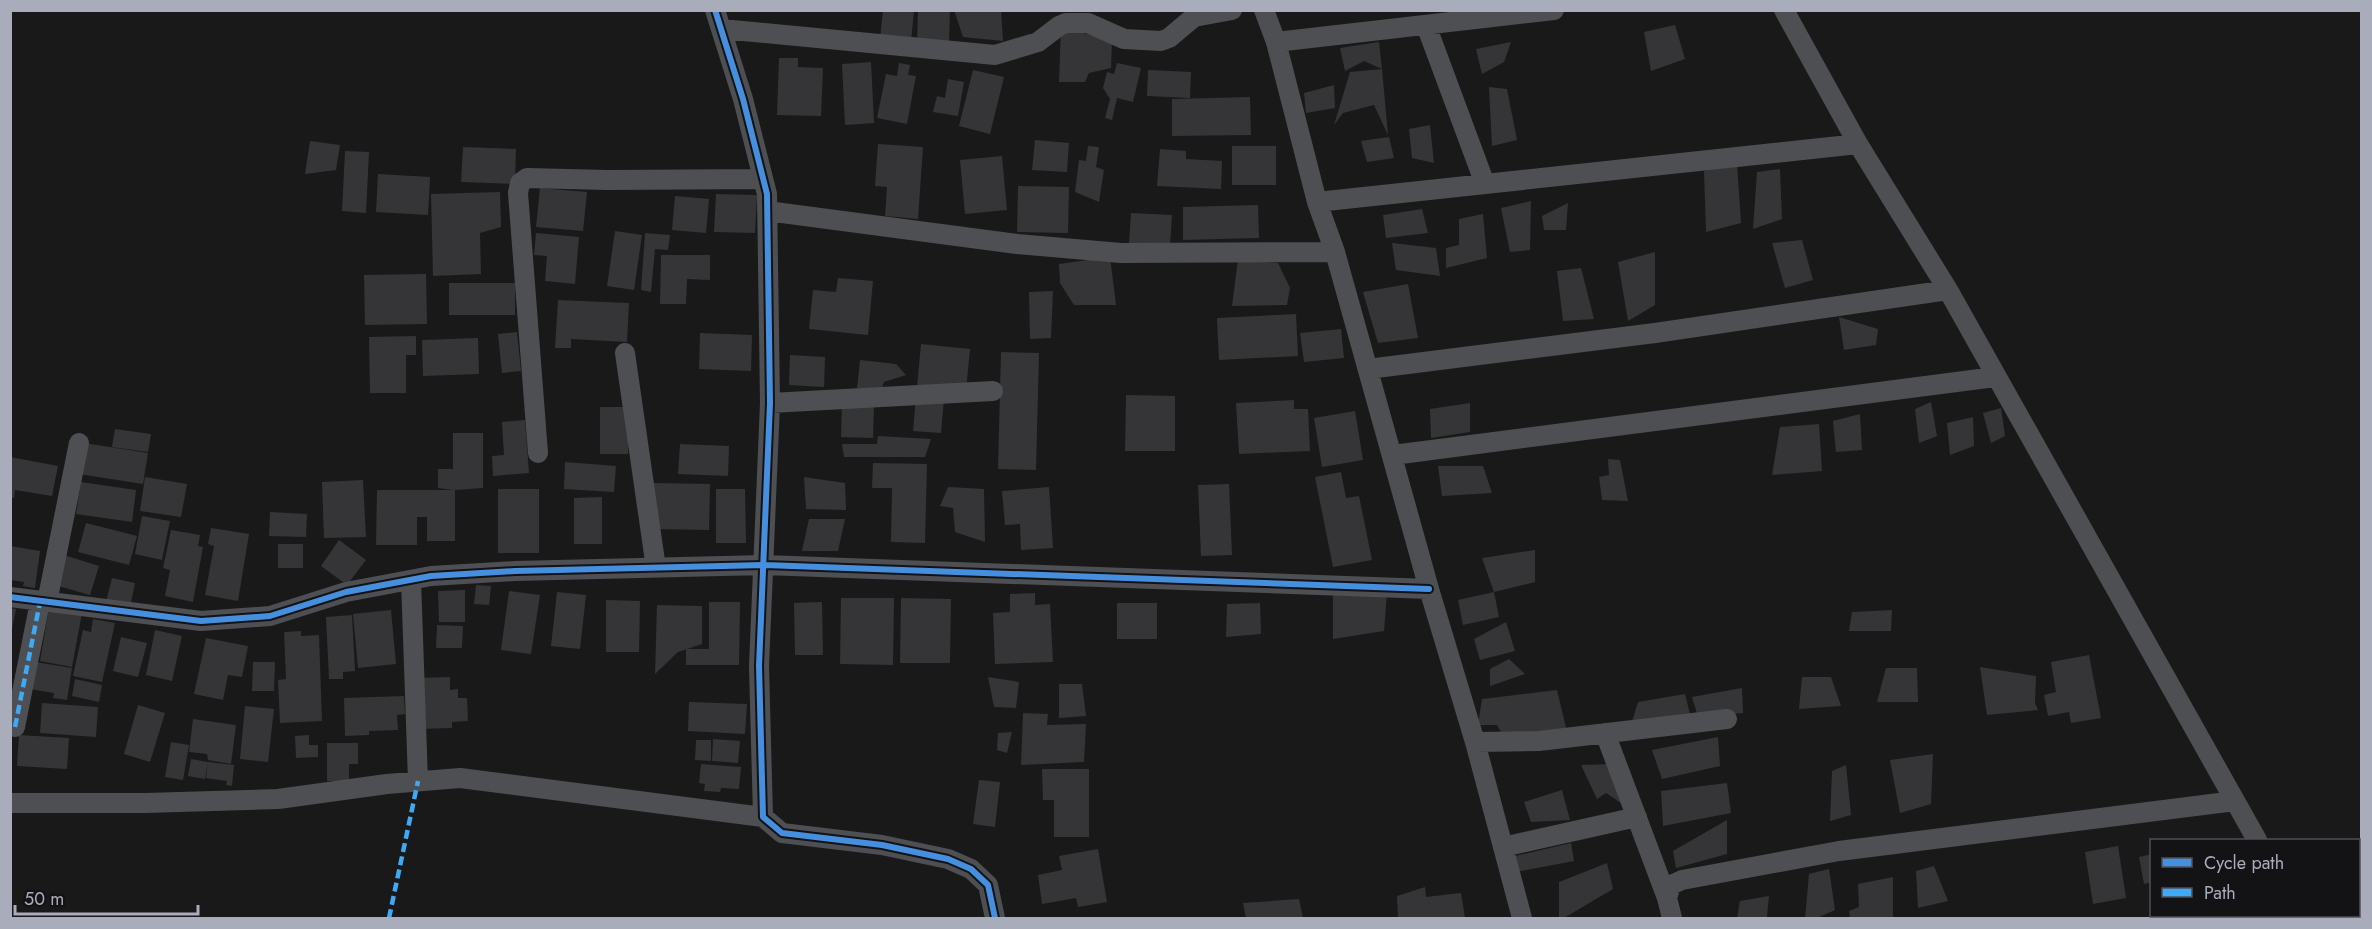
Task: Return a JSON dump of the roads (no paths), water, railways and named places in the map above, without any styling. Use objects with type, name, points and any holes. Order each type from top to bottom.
[{"type":"street","points":[[715,10],[743,99],[767,194],[770,403],[765,566],[759,666],[763,817]]},
{"type":"street","points":[[722,29],[995,55],[1038,42],[1066,23],[1088,23],[1124,39],[1161,41],[1169,38],[1191,18],[1232,10]]},
{"type":"street","points":[[1264,10],[1276,42],[1317,202],[1335,252],[1429,589],[1475,742],[1522,918]]},
{"type":"street","points":[[1276,42],[1554,10]]},
{"type":"street","points":[[1784,10],[1858,144],[1948,290],[2256,839]]},
{"type":"street","points":[[1426,25],[1485,184]]},
{"type":"street","points":[[1317,202],[1858,144]]},
{"type":"street","points":[[538,453],[518,192],[520,183],[527,178],[763,179]]},
{"type":"street","points":[[767,211],[1017,244],[1121,254],[1335,252]]},
{"type":"street","points":[[1368,369],[1655,333],[1948,290]]},
{"type":"street","points":[[625,353],[656,568]]},
{"type":"street","points":[[1393,455],[1995,377]]},
{"type":"street","points":[[770,403],[993,391]]},
{"type":"street","points":[[15,727],[79,443]]},
{"type":"street","points":[[10,597],[201,621],[270,616],[346,592],[431,576],[515,571],[765,566],[1429,589]]},
{"type":"street","points":[[411,580],[418,782]]},
{"type":"street","points":[[1475,742],[1539,741],[1727,719]]},
{"type":"street","points":[[1605,733],[1667,898],[1672,918]]},
{"type":"street","points":[[10,803],[145,803],[278,799],[460,778],[763,817],[782,833],[882,845],[948,859],[971,869],[988,885],[995,918]]},
{"type":"street","points":[[1667,898],[1671,885],[1682,879],[1839,851],[2235,801]]},
{"type":"street","points":[[1503,847],[1637,818]]}]
